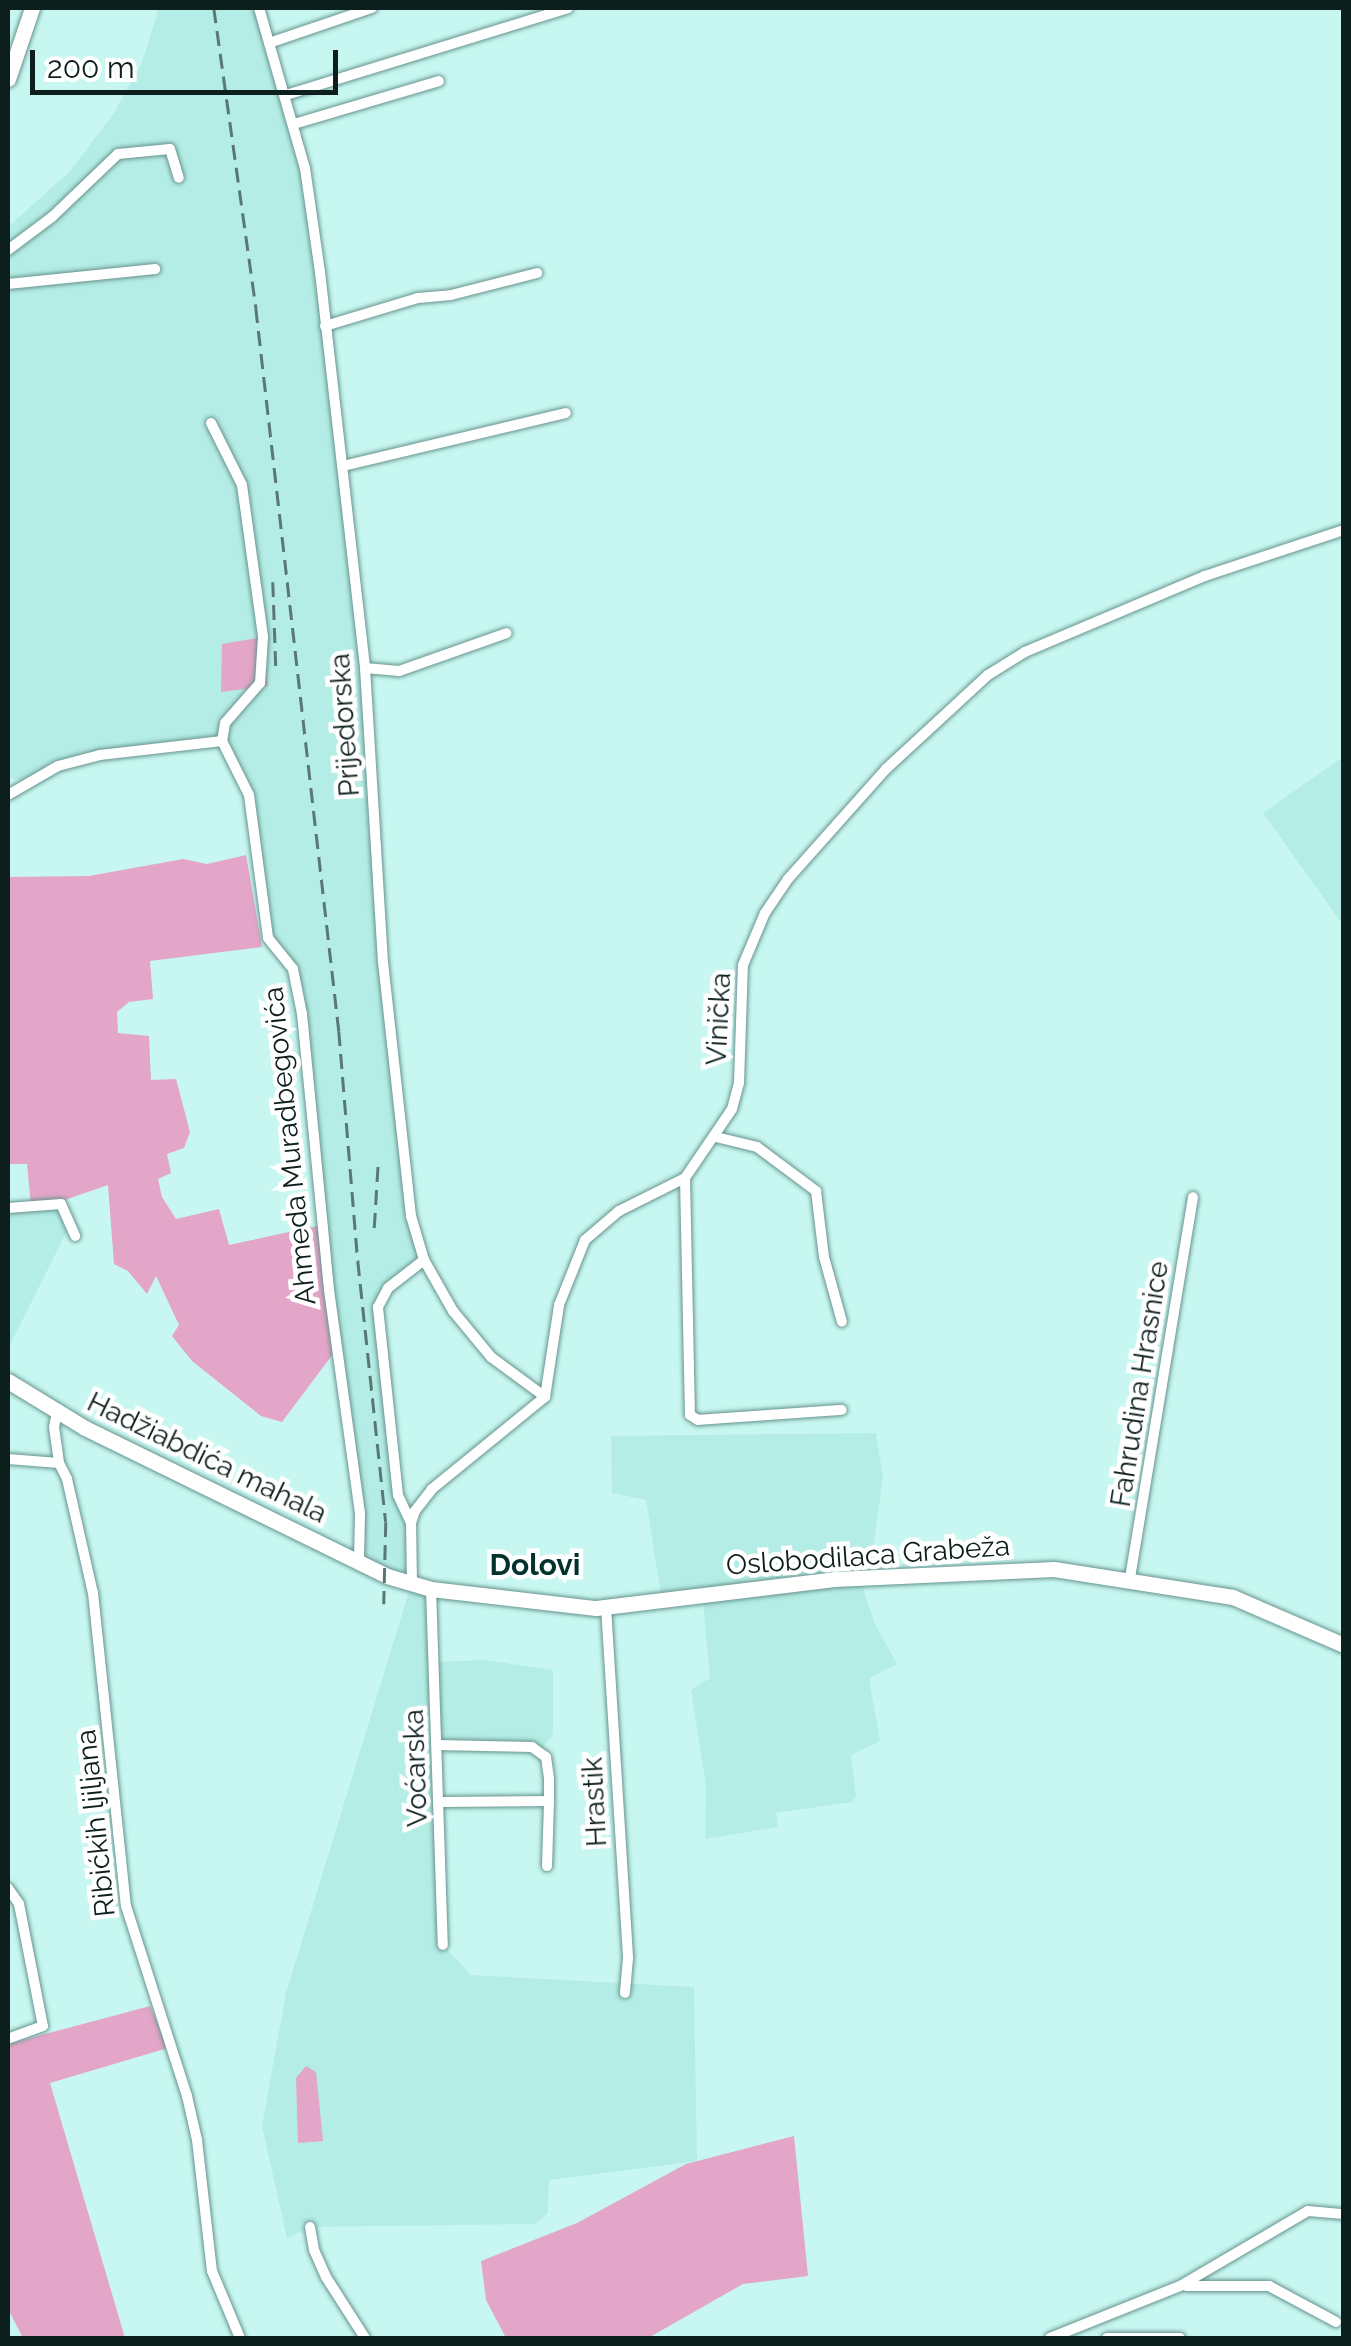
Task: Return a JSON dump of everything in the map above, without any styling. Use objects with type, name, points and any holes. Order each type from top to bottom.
[{"type":"street","points":[[8,79],[32,8]]},
{"type":"street","name":"Prijedorska","points":[[259,8],[294,124],[312,216],[364,668],[383,962],[411,1216],[424,1260],[440,1294],[490,1357],[545,1397]]},
{"type":"street","points":[[269,42],[372,8]]},
{"type":"street","points":[[286,94],[568,8]]},
{"type":"street","points":[[294,124],[439,81]]},
{"type":"street","points":[[8,250],[52,217],[118,154],[170,149],[179,178]]},
{"type":"street","points":[[8,284],[156,269]]},
{"type":"street","points":[[324,326],[418,298],[451,295],[537,273]]},
{"type":"street","points":[[343,466],[566,413]]},
{"type":"street","points":[[8,795],[58,766],[100,754],[222,741],[225,723],[260,683],[263,637],[242,485],[212,424]]},
{"type":"street","name":"Vinička","points":[[545,1397],[559,1304],[585,1240],[619,1212],[685,1178],[716,1137],[737,1095],[741,979],[748,949],[765,913],[788,879],[924,731],[975,684],[1025,652],[1205,576],[1344,530]]},
{"type":"street","points":[[364,668],[399,671],[508,633]]},
{"type":"street","name":"Ahmeda Muradbegovića","points":[[222,741],[249,795],[268,938],[293,968],[302,1014],[329,1290],[360,1513],[359,1561]]},
{"type":"street","points":[[716,1137],[756,1148],[816,1191],[824,1256],[842,1322]]},
{"type":"street","points":[[685,1178],[690,1416],[698,1420],[842,1410]]},
{"type":"street","name":"Fahrudina Hrasnice","points":[[1130,1578],[1193,1197]]},
{"type":"street","points":[[8,1208],[61,1204],[75,1236]]},
{"type":"street","points":[[412,1584],[410,1523],[398,1495],[378,1307],[388,1288],[424,1260]]},
{"type":"street","name":"Hadžiabdića mahala","points":[[8,1381],[57,1412],[387,1576]]},
{"type":"street","points":[[410,1523],[432,1490],[545,1397]]},
{"type":"street","name":"Ribićkih ljiljana","points":[[57,1412],[54,1428],[59,1463],[67,1479],[93,1592],[126,1906],[188,2096],[212,2271],[240,2338]]},
{"type":"street","points":[[8,1459],[59,1463]]},
{"type":"street","name":"Oslobodilaca Grabeža","points":[[387,1576],[431,1589],[606,1607],[740,1589],[917,1574],[1054,1569],[1234,1597],[1344,1645]]},
{"type":"street","name":"Voćarska","points":[[431,1589],[443,1945]]},
{"type":"street","name":"Hrastik","points":[[606,1607],[628,1958],[625,1994]]},
{"type":"street","points":[[438,1745],[541,1750],[548,1766],[547,1866]]},
{"type":"street","points":[[441,1802],[549,1801]]},
{"type":"street","points":[[8,1888],[19,1904],[43,2026],[8,2039]]},
{"type":"street","points":[[1050,2338],[1180,2286],[1308,2210],[1344,2214]]},
{"type":"street","points":[[310,2228],[326,2277],[365,2338]]},
{"type":"street","points":[[1180,2286],[1269,2286],[1336,2322]]},
{"type":"street","points":[[1107,2338],[1180,2338]]},
{"type":"shaded area","points":[[159,8],[259,8],[294,124],[343,466],[404,1173],[424,1260],[380,1300],[398,1495],[411,1523],[412,1584],[431,1589],[436,1662],[484,1660],[553,1670],[553,1734],[541,1750],[438,1746],[443,1945],[471,1975],[694,1987],[697,2161],[549,2180],[548,2213],[535,2224],[310,2227],[287,2238],[262,2126],[286,1993],[411,1585],[359,1561],[361,1534],[293,969],[272,945],[249,795],[222,741],[129,749],[25,781],[8,777],[8,227],[70,171],[114,113],[142,62]]},
{"type":"shaded area","points":[[263,637],[268,686],[221,692],[222,644]]},
{"type":"shaded area","points":[[1343,757],[1343,925],[1263,813]]},
{"type":"shaded area","points":[[246,855],[262,947],[150,961],[153,999],[129,1002],[117,1012],[118,1033],[149,1036],[151,1080],[176,1079],[190,1132],[184,1148],[167,1154],[171,1173],[158,1179],[162,1197],[176,1219],[219,1209],[229,1245],[322,1225],[336,1350],[282,1422],[261,1416],[192,1361],[172,1336],[179,1325],[156,1276],[147,1294],[128,1271],[114,1264],[108,1185],[56,1203],[31,1206],[27,1164],[8,1164],[8,877],[89,876],[183,859],[207,864]]},
{"type":"shaded area","points":[[56,1203],[71,1223],[8,1349],[8,1208]]},
{"type":"shaded area","points":[[876,1433],[883,1477],[869,1577],[662,1601],[646,1500],[612,1493],[611,1436]]},
{"type":"shaded area","points":[[862,1585],[875,1624],[897,1664],[869,1678],[880,1741],[851,1755],[856,1796],[852,1802],[776,1813],[778,1827],[705,1839],[706,1786],[691,1690],[710,1678],[703,1601]]},
{"type":"shaded area","points":[[150,2006],[168,2048],[50,2083],[125,2338],[23,2338],[8,2309],[8,2044]]},
{"type":"shaded area","points":[[306,2066],[316,2072],[323,2141],[298,2143],[296,2078]]},
{"type":"shaded area","points":[[794,2136],[808,2276],[743,2284],[648,2338],[506,2338],[486,2300],[481,2261],[577,2223],[686,2164]]},
{"type":"railway","points":[[214,8],[256,308],[339,1031],[358,1261],[386,1522],[384,1604]]},
{"type":"railway","points":[[273,582],[276,670]]},
{"type":"railway","points":[[374,1228],[378,1162]]},
{"type":"district","name":"Dolovi","points":[[535,1565]]}]
